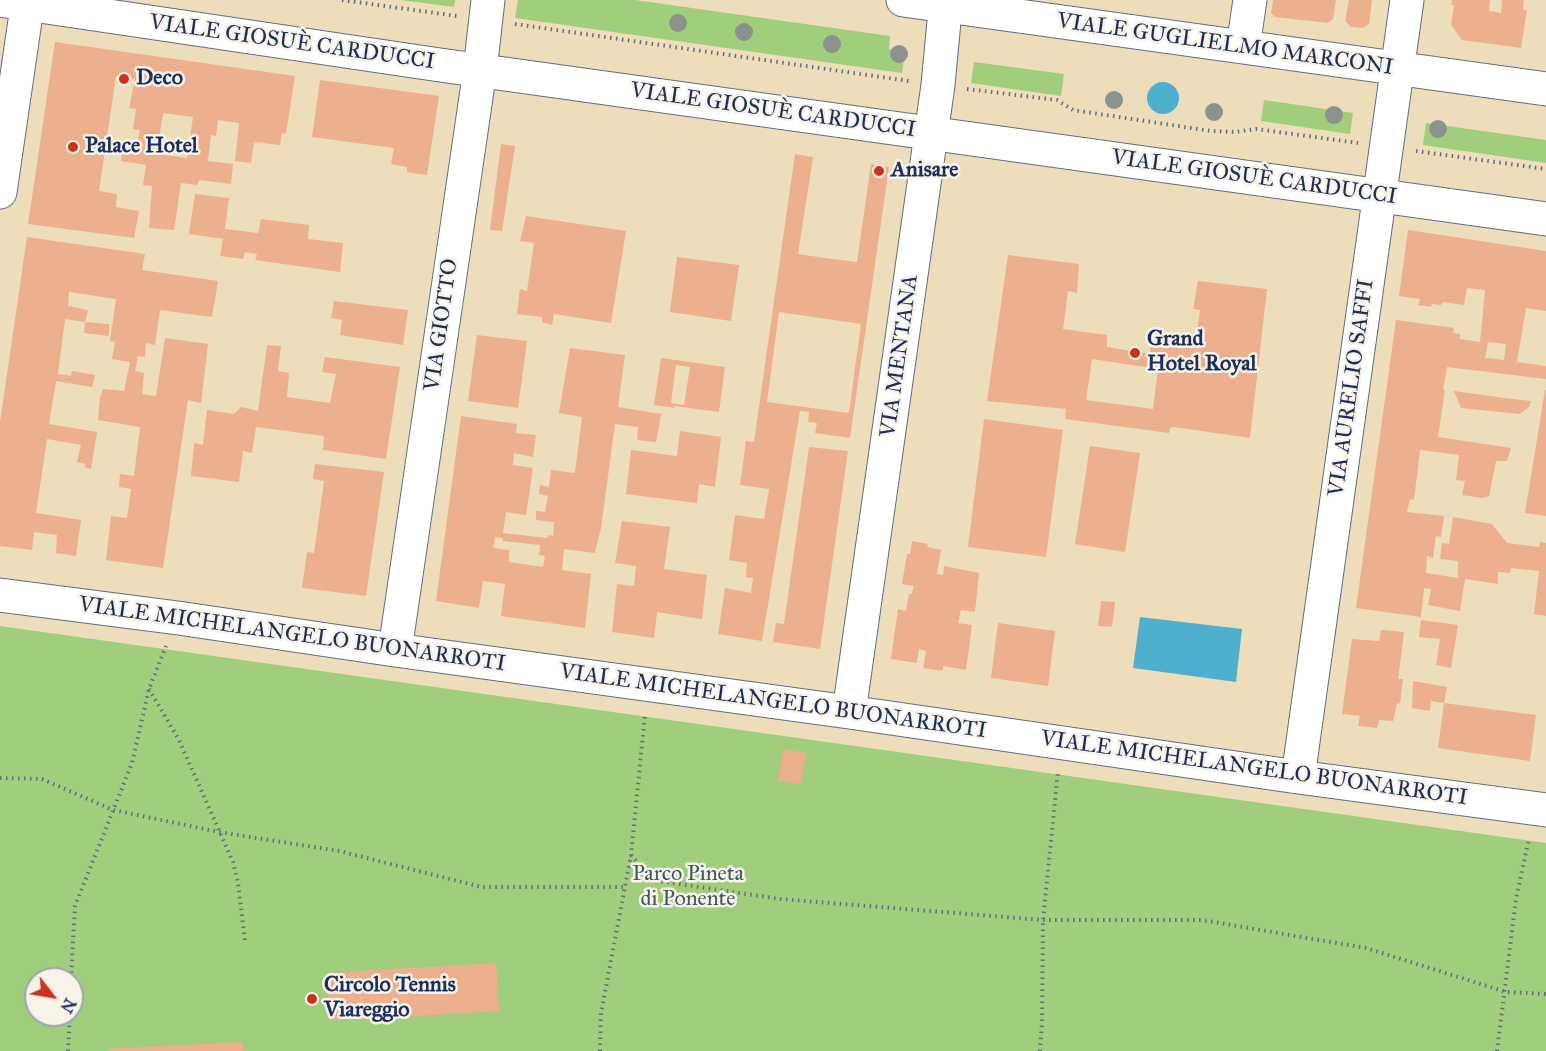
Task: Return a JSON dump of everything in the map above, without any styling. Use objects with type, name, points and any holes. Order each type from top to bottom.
[{"type":"street","name":"VIA GIOTTO","points":[[395,650],[480,70],[488,0]]},
{"type":"street","name":"VIALE GUGLIELMO MARCONI","points":[[903,0],[1091,13],[1243,47],[1398,69],[1545,83]]},
{"type":"street","points":[[1243,47],[1250,0]]},
{"type":"street","name":"VIA AURELIO SAFFI","points":[[1298,777],[1407,0]]},
{"type":"street","name":"VIALE GIOSUÈ CARDUCCI","points":[[18,2],[480,70],[1546,219]]},
{"type":"street","points":[[0,192],[18,2]]},
{"type":"street","name":"VIA MENTANA","points":[[849,712],[932,133],[946,3]]},
{"type":"street","name":"VIALE MICHELANGELO BUONARROTI","points":[[0,595],[1541,809]]},
{"type":"path","points":[[72,967],[75,906],[132,763],[149,689],[178,618]]},
{"type":"path","points":[[600,1051],[601,1013],[631,855],[648,684]]},
{"type":"path","points":[[149,689],[179,740],[233,862],[246,941]]},
{"type":"path","points":[[1040,1051],[1042,920],[1061,741]]},
{"type":"path","points":[[0,777],[42,779],[113,810],[219,832],[339,851],[482,886],[625,887]]},
{"type":"path","points":[[1497,1051],[1516,899],[1541,809]]},
{"type":"path","points":[[631,855],[652,880],[780,899],[1042,920],[1202,920],[1366,948],[1506,992],[1546,994]]},
{"type":"path","points":[[68,1051],[69,1027]]},
{"type":"green space","points":[[401,0],[455,0],[454,7]]},
{"type":"green space","points":[[518,0],[635,0],[890,36],[889,49],[905,52],[902,73],[515,18]]},
{"type":"green space","points":[[974,62],[1064,74],[1061,96],[971,83]]},
{"type":"green space","points":[[1264,100],[1353,113],[1350,134],[1261,121]]},
{"type":"green space","points":[[1426,123],[1546,140],[1546,163],[1423,145]]},
{"type":"green space","name":"Parco Pineta di Ponente","points":[[0,626],[1546,843],[1546,1051],[0,1051]]},
{"type":"water","points":[[1163,82],[1174,87],[1179,98],[1174,109],[1163,114],[1152,109],[1147,98],[1152,87]]},
{"type":"water","points":[[1140,617],[1242,629],[1236,682],[1133,668]]},
{"type":"building","points":[[1273,0],[1336,0],[1333,19],[1328,23],[1275,17],[1271,13]]},
{"type":"building","points":[[1349,0],[1372,0],[1369,24],[1363,28],[1351,27],[1345,21]]},
{"type":"building","points":[[1452,0],[1490,0],[1489,11],[1501,13],[1502,0],[1524,0],[1523,10],[1527,10],[1521,48],[1462,40],[1451,25],[1454,5],[1451,5]]},
{"type":"building","points":[[55,42],[295,76],[286,134],[282,133],[280,145],[254,142],[251,163],[235,161],[239,123],[218,120],[216,136],[211,135],[208,161],[233,164],[231,184],[199,180],[197,185],[181,183],[174,230],[149,228],[152,186],[143,185],[146,165],[121,161],[123,141],[137,143],[140,130],[133,129],[136,109],[129,108],[135,79],[116,76],[99,191],[117,194],[116,207],[139,211],[134,238],[28,224]],"holes":[[[163,113],[193,117],[187,158],[157,154]]]},
{"type":"building","points":[[320,80],[439,96],[427,175],[407,172],[407,167],[391,164],[394,148],[312,137]]},
{"type":"building","points":[[501,144],[515,146],[502,231],[490,230]]},
{"type":"building","points":[[795,154],[813,157],[798,254],[825,258],[857,262],[871,164],[889,167],[850,438],[815,433],[817,423],[808,422],[809,412],[800,411],[762,641],[718,634],[725,588],[751,593],[753,578],[746,577],[747,563],[729,560],[735,515],[764,519],[769,489],[740,485],[746,441],[754,442]],"holes":[[[779,312],[861,324],[849,413],[767,402]]]},
{"type":"building","points":[[195,194],[229,198],[225,229],[258,233],[261,219],[309,225],[308,239],[343,243],[340,272],[255,260],[257,254],[245,252],[243,259],[220,256],[223,239],[189,234]]},
{"type":"building","points":[[526,216],[626,231],[611,323],[554,314],[552,325],[542,322],[542,317],[517,314],[520,289],[527,291],[534,243],[520,241]]},
{"type":"building","points":[[1408,230],[1546,251],[1546,311],[1526,308],[1517,362],[1546,366],[1546,379],[1447,367],[1438,437],[1511,448],[1507,461],[1496,461],[1489,496],[1482,498],[1462,495],[1465,481],[1456,480],[1459,455],[1420,450],[1414,500],[1410,499],[1407,512],[1444,516],[1441,537],[1436,536],[1433,558],[1427,556],[1426,573],[1458,578],[1458,561],[1440,559],[1442,543],[1449,544],[1453,517],[1492,524],[1507,543],[1539,547],[1540,542],[1546,543],[1546,616],[1534,614],[1539,571],[1511,568],[1510,573],[1498,572],[1498,584],[1465,579],[1460,611],[1428,605],[1431,589],[1424,588],[1421,617],[1356,608],[1396,320],[1454,328],[1453,333],[1460,334],[1460,339],[1480,342],[1485,290],[1467,288],[1464,305],[1443,302],[1441,305],[1432,304],[1431,307],[1418,305],[1420,299],[1399,296]],"holes":[[[1488,342],[1506,344],[1504,360],[1485,358]]]},
{"type":"building","points":[[27,237],[145,254],[142,270],[218,281],[212,317],[160,310],[155,345],[146,343],[145,357],[138,356],[135,371],[144,373],[142,394],[156,396],[165,338],[208,344],[201,403],[188,400],[163,568],[106,560],[111,516],[127,518],[131,489],[119,487],[120,474],[134,476],[140,427],[98,420],[103,389],[124,391],[130,362],[112,359],[115,342],[110,341],[116,299],[69,292],[68,306],[88,310],[85,322],[65,319],[58,374],[71,376],[72,371],[95,375],[92,387],[56,381],[49,424],[97,432],[91,469],[84,467],[86,464],[77,462],[81,445],[47,439],[36,513],[81,520],[76,556],[56,553],[57,535],[34,532],[32,550],[0,546],[0,422]]},
{"type":"building","points":[[1008,255],[1079,264],[1077,293],[1068,291],[1063,329],[1107,335],[1107,347],[1150,354],[1151,341],[1195,348],[1200,310],[1193,309],[1198,281],[1267,289],[1250,438],[1174,427],[1170,428],[1169,433],[1065,419],[1066,409],[987,401]],"holes":[[[1092,359],[1158,369],[1153,409],[1086,400]]]},
{"type":"building","points":[[677,257],[739,265],[731,321],[670,312]]},
{"type":"building","points":[[334,301],[408,310],[403,345],[340,335],[342,320],[331,318]]},
{"type":"building","points":[[85,322],[109,324],[109,336],[84,333]]},
{"type":"building","points":[[477,335],[527,341],[518,408],[468,401]]},
{"type":"building","points":[[267,345],[281,346],[278,371],[289,373],[287,397],[330,403],[336,374],[322,372],[325,357],[400,367],[386,459],[323,450],[324,436],[256,427],[252,453],[243,451],[239,482],[191,476],[194,443],[203,445],[207,410],[234,414],[241,407],[258,411]]},
{"type":"building","points":[[570,348],[625,355],[618,407],[661,414],[656,442],[637,440],[638,427],[615,424],[601,528],[595,553],[564,549],[562,570],[591,574],[585,628],[501,616],[505,584],[483,581],[479,608],[436,601],[461,416],[517,424],[516,433],[536,435],[533,457],[514,453],[513,465],[533,468],[526,515],[506,512],[503,533],[547,538],[548,535],[553,536],[554,522],[536,520],[536,511],[545,512],[548,496],[539,494],[540,485],[549,487],[551,470],[575,473],[582,417],[559,413]],"holes":[[[495,537],[502,538],[503,541],[540,545],[539,555],[545,556],[543,567],[509,562],[509,550],[493,548]]]},
{"type":"building","points":[[661,358],[725,367],[719,412],[654,405]],"holes":[[[676,365],[690,367],[684,405],[671,403]]]},
{"type":"building","points":[[1546,390],[1546,516],[1525,513]]},
{"type":"building","points":[[1454,391],[1531,401],[1529,407],[1520,414],[1461,408]]},
{"type":"building","points":[[984,419],[1063,430],[1046,557],[968,547]]},
{"type":"building","points":[[680,431],[721,437],[715,487],[699,484],[697,503],[626,494],[631,450],[677,456]]},
{"type":"building","points":[[1090,446],[1140,453],[1125,552],[1075,544]]},
{"type":"building","points":[[809,447],[848,451],[820,649],[773,642],[776,623],[784,624]]},
{"type":"building","points":[[315,464],[384,472],[366,596],[302,588],[307,552],[314,553],[324,481],[313,479]]},
{"type":"building","points":[[622,521],[670,527],[664,569],[707,575],[702,619],[657,612],[654,638],[612,632],[617,584],[634,586],[636,566],[615,563]]},
{"type":"building","points":[[912,541],[928,544],[927,547],[941,550],[937,574],[943,575],[944,566],[979,573],[975,612],[961,610],[958,623],[972,625],[966,670],[943,666],[943,671],[923,668],[926,651],[919,649],[917,663],[891,659],[898,609],[906,611],[909,594],[912,594],[914,586],[902,584],[907,554],[910,554]]},
{"type":"building","points":[[1101,601],[1115,602],[1112,627],[1098,626]]},
{"type":"building","points":[[1421,620],[1458,625],[1451,668],[1436,665],[1440,639],[1419,637]]},
{"type":"building","points":[[998,623],[1055,631],[1048,686],[991,678]]},
{"type":"building","points":[[1381,630],[1404,632],[1398,679],[1403,679],[1400,703],[1397,704],[1393,721],[1379,720],[1377,728],[1358,726],[1360,716],[1342,714],[1352,639],[1379,641]]},
{"type":"building","points":[[1413,681],[1447,687],[1444,703],[1431,701],[1430,711],[1412,708]]},
{"type":"building","points":[[1444,703],[1536,715],[1530,761],[1438,748]]},
{"type":"building","points":[[783,749],[806,753],[801,784],[778,781]]},
{"type":"building","points":[[496,963],[499,1011],[329,1021],[327,973]]},
{"type":"building","points":[[243,1042],[243,1051],[108,1051],[108,1049]]},
{"type":"place","name":"Deco","points":[[124,79]]},
{"type":"place","name":"Palace Hotel","points":[[73,147]]},
{"type":"place","name":"Anisare","points":[[879,171]]},
{"type":"place","name":"Grand Hotel Royal","points":[[1135,353]]},
{"type":"place","name":"Circolo Tennis Viareggio","points":[[312,999]]}]
